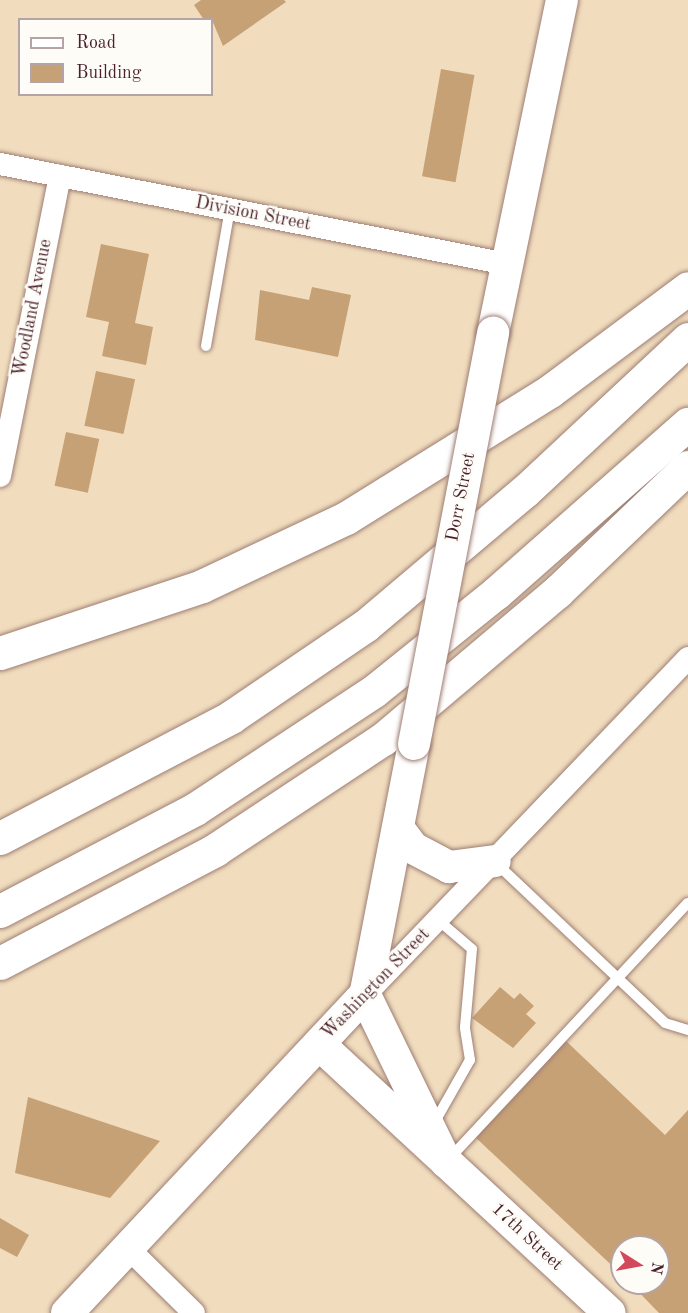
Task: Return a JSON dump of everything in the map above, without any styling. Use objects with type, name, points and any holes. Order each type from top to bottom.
[{"type":"highway","points":[[0,653],[202,586],[346,518],[550,392],[688,288]]},
{"type":"highway","points":[[0,838],[231,717],[365,626],[525,491],[688,339]]},
{"type":"highway","points":[[0,911],[195,809],[374,691],[496,593],[688,424]]},
{"type":"highway","points":[[0,963],[215,850],[383,739],[557,592],[688,467]]},
{"type":"main road","name":"Dorr Street","points":[[365,995],[493,333],[562,0]]},
{"type":"main road","points":[[398,828],[413,848],[449,867],[495,861]]},
{"type":"main road","name":"Washington Street","points":[[67,1313],[365,995]]},
{"type":"main road","name":"17th Street","points":[[365,995],[434,1145]]},
{"type":"main road","name":"17th Street","points":[[319,1044],[434,1145],[609,1313]]},
{"type":"street","name":"Division Street","points":[[0,164],[507,264]]},
{"type":"street","name":"Woodland Avenue","points":[[0,476],[60,176]]},
{"type":"street","name":"Washington Street","points":[[365,995],[688,658]]},
{"type":"street","points":[[129,1249],[194,1313]]},
{"type":"lane","points":[[206,346],[230,209]]},
{"type":"lane","points":[[495,861],[665,1023],[688,1030]]},
{"type":"lane","points":[[434,1145],[618,978],[688,903]]},
{"type":"lane","points":[[434,1145],[470,1060],[465,1027],[472,949],[438,920]]},
{"type":"building","points":[[201,0],[284,0],[286,2],[223,46],[213,18],[203,18],[194,5]]},
{"type":"building","points":[[441,69],[474,75],[456,182],[422,176]]},
{"type":"building","points":[[101,244],[149,254],[135,323],[153,327],[146,365],[102,356],[109,322],[86,317]]},
{"type":"building","points":[[312,287],[351,295],[338,357],[255,340],[260,290],[309,300]]},
{"type":"building","points":[[96,371],[135,379],[123,434],[84,426]]},
{"type":"building","points":[[66,432],[99,439],[88,493],[55,486]]},
{"type":"building","points":[[500,987],[514,999],[520,993],[534,1006],[526,1014],[536,1023],[513,1048],[472,1018]]},
{"type":"building","points":[[565,1040],[665,1135],[688,1110],[688,1313],[659,1313],[642,1295],[670,1295],[670,1235],[610,1235],[610,1264],[475,1137]]},
{"type":"building","points":[[28,1097],[160,1141],[110,1198],[15,1173]]},
{"type":"building","points":[[0,1218],[29,1235],[17,1257],[0,1248]]}]
